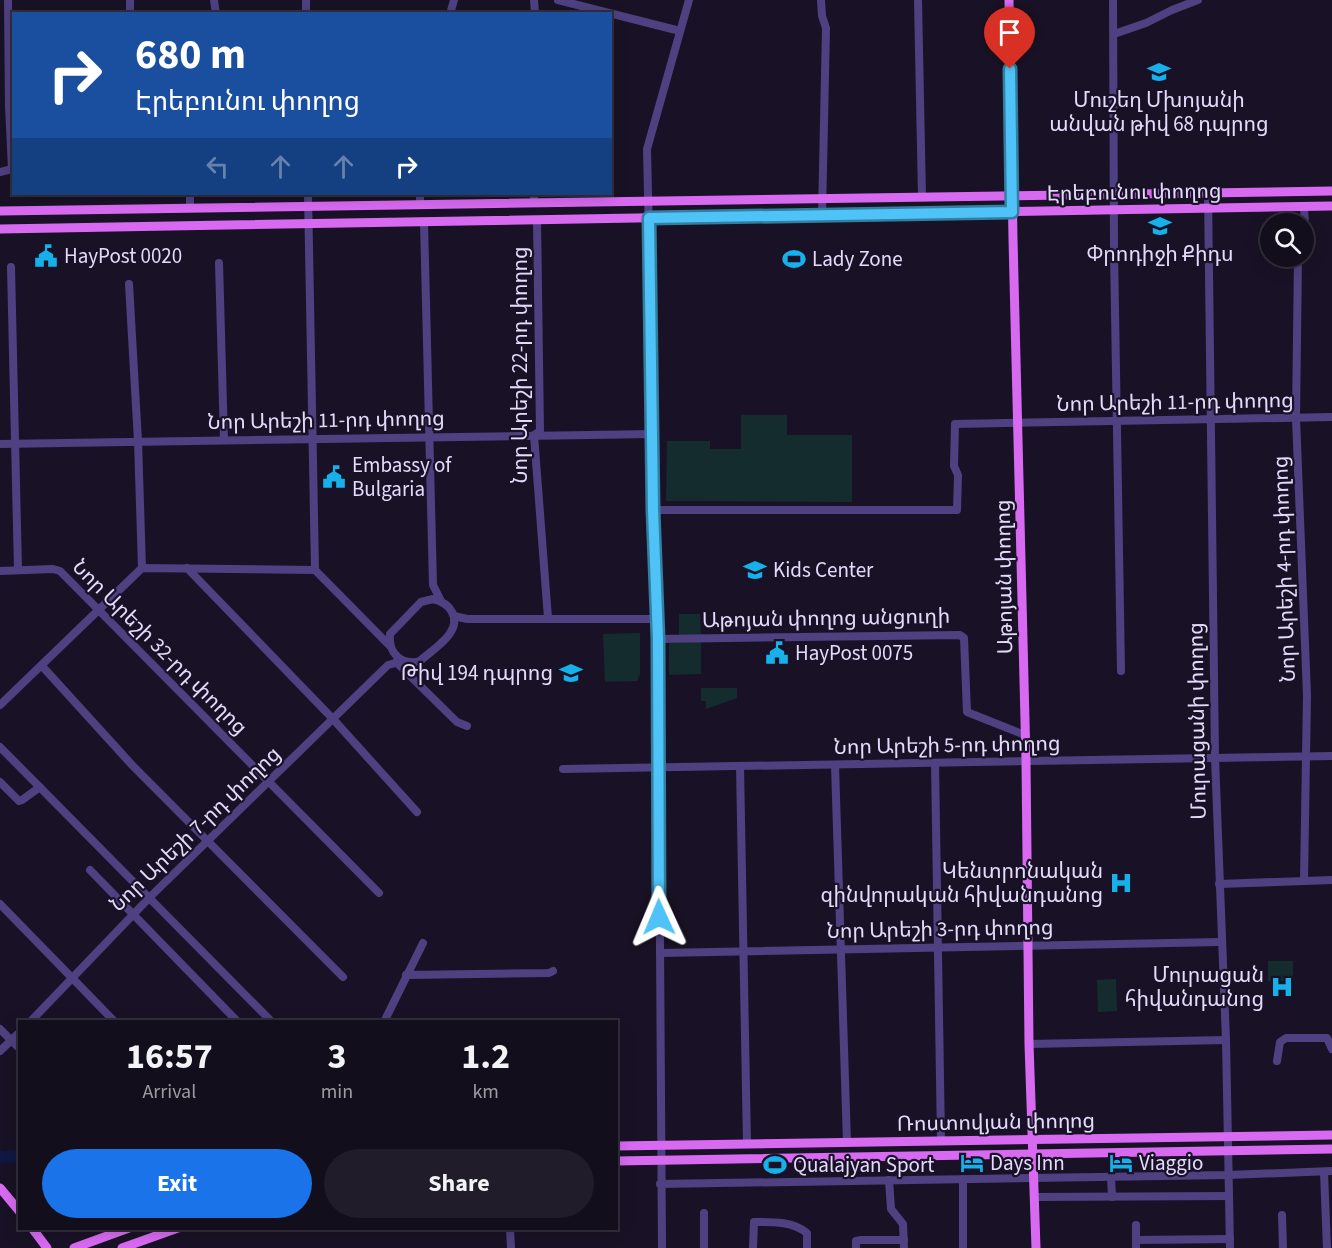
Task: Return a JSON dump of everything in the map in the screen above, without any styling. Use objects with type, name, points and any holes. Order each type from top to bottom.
[{"type":"main road","name":"Աթոյան փողոց","points":[[1009,0],[1026,761],[1029,1044],[1036,1248]]},
{"type":"main road","name":"Էրեբունու փողոց","points":[[0,211],[420,205],[534,198],[648,201],[1332,190]]},
{"type":"main road","name":"Էրեբունու փողոց","points":[[0,229],[1332,206]]},
{"type":"main road","name":"Ռոստովյան փողոց","points":[[618,1146],[1332,1135]]},
{"type":"main road","name":"Ռոստովյան փողոց","points":[[618,1161],[1332,1149]]},
{"type":"main road","points":[[0,1188],[18,1210]]},
{"type":"main road","points":[[34,1230],[47,1248]]},
{"type":"main road","points":[[74,1248],[124,1230]]},
{"type":"main road","points":[[122,1248],[172,1230]]},
{"type":"street","points":[[0,172],[12,169],[4,106],[8,0]]},
{"type":"street","points":[[558,0],[605,12]]},
{"type":"street","points":[[662,1248],[658,639],[653,510],[647,149],[689,0]]},
{"type":"street","points":[[821,0],[825,28],[822,215]]},
{"type":"street","points":[[918,0],[922,197]]},
{"type":"street","points":[[1113,0],[1121,671]]},
{"type":"street","points":[[1114,34],[1146,23],[1198,0]]},
{"type":"street","points":[[612,14],[680,31]]},
{"type":"street","name":"Մուրացանի փողոց","points":[[1208,192],[1215,758],[1226,1040],[1230,1244]]},
{"type":"street","points":[[189,195],[190,208]]},
{"type":"street","points":[[308,195],[315,570]]},
{"type":"street","points":[[420,195],[420,205]]},
{"type":"street","points":[[1305,207],[1305,213]]},
{"type":"street","name":"Նոր Արեշի 22-րդ փողոց","points":[[537,220],[540,431],[534,435],[548,618]]},
{"type":"street","points":[[424,222],[433,585],[441,602]]},
{"type":"street","points":[[219,263],[224,440]]},
{"type":"street","points":[[11,267],[18,570]]},
{"type":"street","name":"Նոր Արեշի 4-րդ փողոց","points":[[1298,267],[1296,418],[1306,642],[1307,719],[1304,881]]},
{"type":"street","points":[[129,284],[138,441],[142,568]]},
{"type":"street","name":"Նոր Արեշի 11-րդ փողոց","points":[[653,510],[957,510],[958,475],[954,466],[955,424],[1332,417]]},
{"type":"street","name":"Նոր Արեշի 11-րդ փողոց","points":[[0,444],[653,434]]},
{"type":"street","points":[[0,705],[142,568],[315,570],[378,633],[391,649],[396,663],[458,722],[467,726]]},
{"type":"street","points":[[187,568],[333,719],[417,812]]},
{"type":"street","name":"Նոր Արեշի 32-րդ փողոց","points":[[0,571],[57,569],[379,892]]},
{"type":"street","points":[[378,633],[391,632],[425,600],[433,585]]},
{"type":"street","points":[[425,600],[433,599],[447,605],[454,616],[454,629]]},
{"type":"street","points":[[454,616],[468,620],[656,619]]},
{"type":"street","points":[[396,663],[420,661],[454,629],[468,620]]},
{"type":"street","name":"Նոր Արեշի 7-րդ փողոց","points":[[32,1020],[132,915],[269,780],[396,663],[391,649],[391,632]]},
{"type":"street","name":"Աթոյան փողոց անցուղի","points":[[658,639],[960,634],[964,638],[967,712],[1025,735]]},
{"type":"street","points":[[42,666],[206,842],[343,978]]},
{"type":"street","points":[[0,747],[270,1020]]},
{"type":"street","name":"Նոր Արեշի 5-րդ փողոց","points":[[563,769],[1332,756]]},
{"type":"street","points":[[935,763],[941,1141]]},
{"type":"street","points":[[835,765],[847,1143]]},
{"type":"street","points":[[740,766],[747,1144]]},
{"type":"street","points":[[0,782],[19,801],[40,788]]},
{"type":"street","points":[[90,870],[236,1020]]},
{"type":"street","points":[[1219,884],[1332,880]]},
{"type":"street","points":[[0,904],[113,1020]]},
{"type":"street","name":"Նոր Արեշի 3-րդ փողոց","points":[[660,953],[1221,942]]},
{"type":"street","points":[[385,1020],[423,943]]},
{"type":"street","points":[[406,975],[549,973],[553,971]]},
{"type":"street","points":[[0,1029],[18,1047]]},
{"type":"street","points":[[0,1051],[18,1034]]},
{"type":"street","points":[[1277,1061],[1280,1042],[1286,1038],[1327,1038],[1332,1049]]},
{"type":"street","points":[[1029,1044],[1226,1040]]},
{"type":"street","points":[[660,1184],[1328,1172],[1327,1248]]},
{"type":"street","points":[[1111,1176],[1112,1197]]},
{"type":"street","points":[[963,1179],[963,1248]]},
{"type":"street","points":[[856,1248],[856,1241],[861,1240],[904,1244],[903,1224],[894,1214],[889,1202],[889,1180]]},
{"type":"street","points":[[1035,1197],[1229,1196]]},
{"type":"street","points":[[704,1213],[704,1248]]},
{"type":"street","points":[[1282,1215],[1283,1248]]},
{"type":"street","points":[[753,1248],[754,1222],[777,1222],[796,1226],[807,1233],[807,1248]]},
{"type":"street","points":[[1136,1225],[1136,1244],[1230,1244]]},
{"type":"street","points":[[510,1230],[511,1248]]},
{"type":"green space","points":[[741,415],[787,415],[787,435],[852,435],[852,502],[666,501],[667,441],[710,441],[710,449],[741,449]]},
{"type":"green space","points":[[679,614],[700,614],[701,635],[679,636]]},
{"type":"green space","points":[[640,633],[640,674],[637,681],[605,682],[603,634]]},
{"type":"green space","points":[[701,642],[701,674],[669,675],[669,643]]},
{"type":"green space","points":[[701,688],[737,688],[737,698],[706,709],[706,701],[701,701]]},
{"type":"green space","points":[[1268,961],[1293,961],[1293,981],[1268,981]]},
{"type":"green space","points":[[1116,979],[1117,1011],[1098,1012],[1097,980]]},
{"type":"waterway","points":[[0,1157],[18,1156]]},
{"type":"place","name":"Մուշեղ Մխոյանի անվան թիվ 68 դպրոց","points":[[1159,72]]},
{"type":"place","name":"Փրոդիջի Քիդս","points":[[1160,226]]},
{"type":"place","name":"HayPost 0020","points":[[46,256]]},
{"type":"place","name":"Lady Zone","points":[[794,259]]},
{"type":"place","name":"Embassy of Bulgaria","points":[[334,477]]},
{"type":"place","name":"Kids Center","points":[[755,570]]},
{"type":"place","name":"HayPost 0075","points":[[777,653]]},
{"type":"place","name":"Թիվ 194 դպրոց","points":[[571,673]]},
{"type":"place","name":"Կենտրոնական զինվորական հիվանդանոց","points":[[1121,883]]},
{"type":"place","name":"Մուրացան հիվանդանոց","points":[[1282,987]]},
{"type":"place","name":"Days Inn","points":[[972,1163]]},
{"type":"place","name":"Viaggio","points":[[1121,1163]]},
{"type":"place","name":"Qualajyan Sport","points":[[775,1165]]},
{"type":"route","points":[[659,917],[658,639],[653,510],[649,218],[1012,212],[1010,69]]}]
